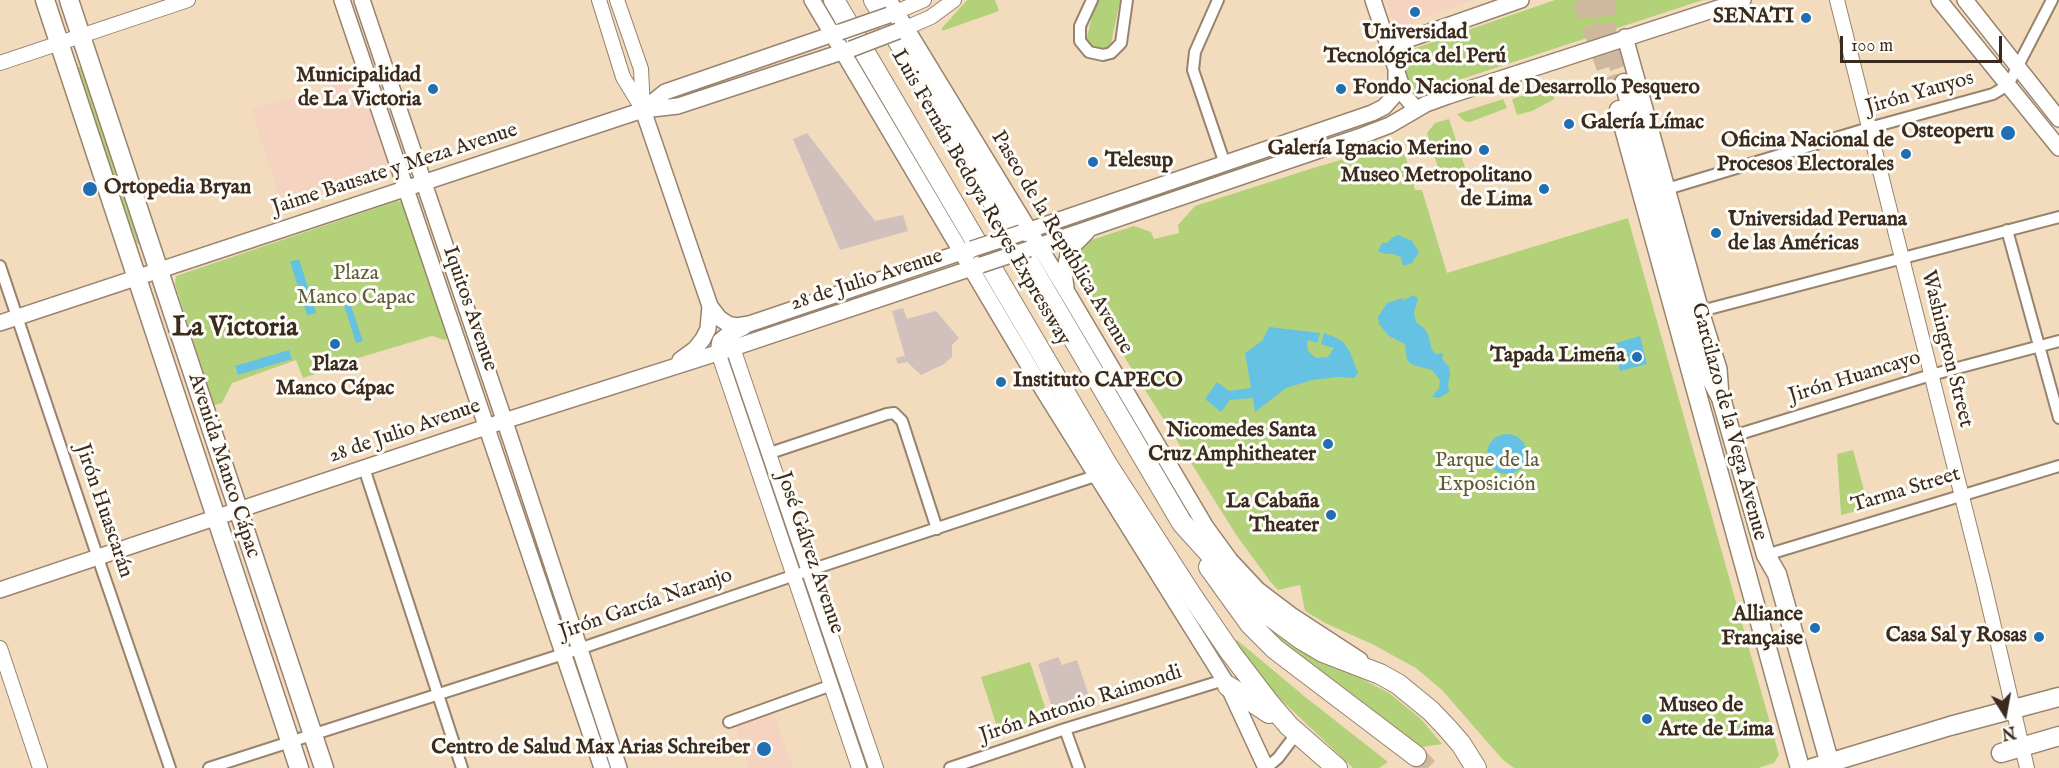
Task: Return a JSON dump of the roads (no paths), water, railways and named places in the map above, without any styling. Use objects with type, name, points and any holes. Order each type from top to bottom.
[{"type":"highway","name":"Luis Fernán Bedoya Reyes Expressway","points":[[834,0],[1108,466],[1230,653],[1293,729],[1337,768]]},
{"type":"highway","name":"Luis Fernán Bedoya Reyes Expressway","points":[[874,0],[1182,523],[1259,608],[1323,652],[1380,674],[1398,684],[1431,711],[1461,744],[1476,768]]},
{"type":"highway","points":[[1182,523],[1220,584],[1250,624],[1289,660],[1416,756]]},
{"type":"highway","points":[[1226,683],[1293,729]]},
{"type":"main road","name":"Avenida Manco Cápac","points":[[45,0],[299,768]]},
{"type":"main road","name":"Avenida Manco Cápac","points":[[69,0],[324,768]]},
{"type":"main road","name":"Iquitos Avenue","points":[[342,0],[602,768]]},
{"type":"main road","name":"Iquitos Avenue","points":[[362,0],[619,768]]},
{"type":"main road","points":[[812,0],[847,50],[967,250],[1095,476],[1226,683],[1266,768]]},
{"type":"main road","points":[[1373,0],[1396,72],[1408,100],[1416,109]]},
{"type":"main road","points":[[1392,56],[1396,46],[1406,40],[1521,0]]},
{"type":"main road","name":"28 de Julio Avenue","points":[[0,590],[1034,247],[1364,135],[1390,125],[1416,109],[1448,96],[1743,0]]},
{"type":"main road","points":[[1939,0],[2059,148]]},
{"type":"main road","points":[[1965,0],[2059,119]]},
{"type":"main road","name":"Jaime Bausate y Meza Avenue","points":[[643,110],[665,92],[836,33],[891,9]]},
{"type":"main road","name":"Paseo de la República Avenue","points":[[891,9],[1034,247],[1067,292],[1206,528],[1230,560],[1258,590],[1380,674]]},
{"type":"main road","name":"Jaime Bausate y Meza Avenue","points":[[0,323],[643,110],[678,106],[902,30]]},
{"type":"main road","name":"Garcilazo de la Vega Avenue","points":[[1625,37],[1719,369],[1721,398]]},
{"type":"main road","name":"28 de Julio Avenue","points":[[710,306],[719,318],[728,324],[738,326],[749,324],[1226,164],[1379,110],[1395,93],[1396,72]]},
{"type":"main road","name":"Garcilazo de la Vega Avenue","points":[[1618,85],[1707,371],[1721,398],[1766,555],[1765,577],[1818,767],[1618,85]]},
{"type":"main road","points":[[643,110],[710,306],[708,329],[703,339],[686,356],[662,370]]},
{"type":"main road","points":[[1067,292],[1064,273],[1068,255],[1080,238],[1097,225]]},
{"type":"main road","points":[[718,352],[720,341],[749,324]]},
{"type":"main road","points":[[1818,767],[2059,697]]},
{"type":"main road","points":[[2001,753],[2059,736]]},
{"type":"street","points":[[0,63],[188,0]]},
{"type":"street","points":[[599,0],[623,76],[643,110]]},
{"type":"street","points":[[617,0],[641,69],[643,110]]},
{"type":"street","points":[[891,9],[924,0]]},
{"type":"street","points":[[902,30],[931,17],[954,0]]},
{"type":"street","points":[[1092,0],[1080,26],[1080,41],[1089,52],[1103,56],[1116,49],[1121,43],[1127,0]]},
{"type":"street","points":[[1218,0],[1195,52],[1193,70],[1226,164]]},
{"type":"street","name":"Washington Street","points":[[1837,0],[2028,768]]},
{"type":"street","points":[[2008,84],[2052,0]]},
{"type":"street","name":"Jirón Yauyos","points":[[1667,189],[1869,128],[1993,94],[2008,84]]},
{"type":"street","points":[[1701,311],[2059,217]]},
{"type":"street","points":[[2007,230],[2059,418]]},
{"type":"street","name":"Jirón Huascarán","points":[[0,266],[171,768]]},
{"type":"street","name":"Jirón Huancayo","points":[[1732,436],[1931,375],[2059,341]]},
{"type":"street","name":"José Gálvez Avenue","points":[[733,348],[876,768]]},
{"type":"street","name":"José Gálvez Avenue","points":[[718,352],[859,768]]},
{"type":"street","points":[[770,453],[894,413],[902,421],[937,529]]},
{"type":"street","name":"Tarma Street","points":[[1766,555],[2059,466]]},
{"type":"street","points":[[364,468],[462,768]]},
{"type":"street","name":"Jirón García Naranjo","points":[[209,768],[564,654],[1095,476]]},
{"type":"street","points":[[0,648],[40,768]]},
{"type":"street","name":"Jirón Antonio Raimondi","points":[[950,768],[1065,729],[1226,683]]},
{"type":"street","points":[[729,722],[832,685]]},
{"type":"street","points":[[1065,729],[1079,768]]},
{"type":"street","points":[[1266,768],[1278,758],[1293,729]]},
{"type":"water","points":[[1398,235],[1412,241],[1419,252],[1412,263],[1403,266],[1401,257],[1378,251],[1382,243],[1387,243]]},
{"type":"water","points":[[299,259],[316,313],[307,315],[290,262]]},
{"type":"water","points":[[1414,295],[1418,299],[1414,312],[1416,322],[1428,334],[1432,350],[1436,354],[1443,353],[1442,359],[1449,367],[1449,392],[1439,398],[1432,397],[1439,388],[1440,380],[1432,370],[1413,365],[1407,360],[1405,344],[1389,336],[1379,324],[1378,317],[1387,303],[1403,298],[1402,301]]},
{"type":"water","points":[[349,300],[363,341],[356,343],[343,302]]},
{"type":"water","points":[[1269,327],[1320,333],[1317,343],[1308,340],[1307,344],[1308,351],[1316,358],[1328,357],[1334,348],[1321,344],[1324,333],[1335,337],[1344,343],[1350,352],[1358,373],[1354,378],[1312,380],[1286,388],[1255,412],[1253,398],[1230,400],[1221,412],[1205,399],[1217,382],[1229,391],[1251,388],[1245,353],[1262,341]]},
{"type":"water","points":[[1640,336],[1647,364],[1620,371],[1613,344]]},
{"type":"water","points":[[289,350],[292,359],[238,375],[235,366]]},
{"type":"water","points":[[1507,434],[1521,440],[1527,454],[1521,468],[1507,474],[1493,468],[1487,454],[1493,440]]},
{"type":"tunnel","points":[[1582,0],[1612,87]]},
{"type":"tunnel","points":[[1595,0],[1624,83]]},
{"type":"tunnel","points":[[1608,0],[1609,37]]},
{"type":"tunnel","points":[[1416,756],[1428,768]]},
{"type":"place","name":"Universidad Tecnológica del Perú","points":[[1415,12]]},
{"type":"place","name":"SENATI","points":[[1806,18]]},
{"type":"place","name":"Municipalidad de La Victoria","points":[[433,89]]},
{"type":"place","name":"Fondo Nacional de Desarrollo Pesquero","points":[[1341,89]]},
{"type":"place","name":"Galería Límac","points":[[1569,124]]},
{"type":"place","name":"Osteoperu","points":[[2008,133]]},
{"type":"place","name":"Galería Ignacio Merino","points":[[1484,150]]},
{"type":"place","name":"Oficina Nacional de Procesos Electorales","points":[[1906,154]]},
{"type":"place","name":"Telesup","points":[[1093,162]]},
{"type":"place","name":"Ortopedia Bryan","points":[[90,189]]},
{"type":"place","name":"Museo Metropolitano de Lima","points":[[1544,189]]},
{"type":"place","name":"Universidad Peruana de las Américas","points":[[1716,233]]},
{"type":"place","name":"Plaza Manco Cápac","points":[[335,344]]},
{"type":"place","name":"Tapada Limeña","points":[[1637,357]]},
{"type":"place","name":"Instituto CAPECO","points":[[1001,382]]},
{"type":"place","name":"Nicomedes Santa Cruz Amphitheater","points":[[1328,444]]},
{"type":"place","name":"La Cabaña Theater","points":[[1331,515]]},
{"type":"place","name":"Alliance Française","points":[[1815,628]]},
{"type":"place","name":"Casa Sal y Rosas","points":[[2039,637]]},
{"type":"place","name":"Museo de Arte de Lima","points":[[1647,719]]},
{"type":"place","name":"Centro de Salud Max Arias Schreiber","points":[[764,749]]},
{"type":"district","name":"La Victoria","points":[[235,329]]},
{"type":"park label","name":"Plaza Manco Capac","points":[[356,287]]},
{"type":"park label","name":"Parque de la Exposición","points":[[1487,474]]}]
